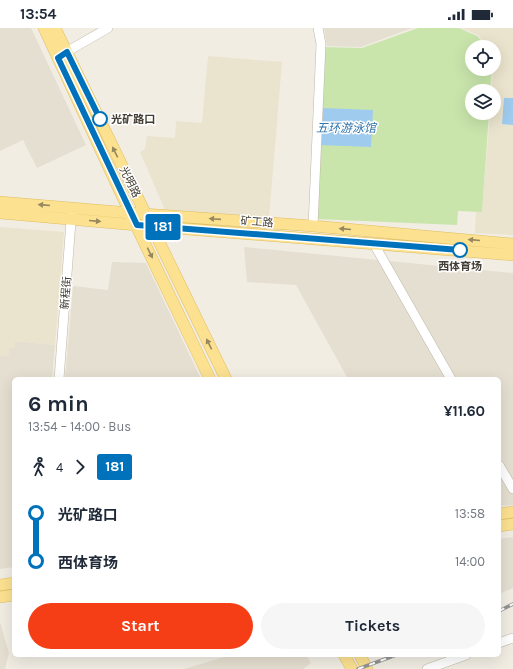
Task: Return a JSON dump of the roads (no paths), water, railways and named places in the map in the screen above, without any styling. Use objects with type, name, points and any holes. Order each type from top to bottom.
[{"type":"main road","name":"光明路","points":[[44,28],[62,55],[146,214],[225,377]]},
{"type":"main road","name":"光明路","points":[[55,28],[62,55],[130,213],[209,377]]},
{"type":"main road","name":"矿工路","points":[[0,202],[313,226],[513,244]]},
{"type":"main road","name":"矿工路","points":[[0,213],[513,255]]},
{"type":"main road","points":[[501,514],[513,512]]},
{"type":"main road","points":[[501,526],[513,524]]},
{"type":"main road","points":[[0,585],[12,583]]},
{"type":"main road","points":[[0,597],[12,595]]},
{"type":"main road","points":[[345,657],[352,669]]},
{"type":"main road","points":[[361,657],[367,669]]},
{"type":"street","points":[[62,55],[108,28]]},
{"type":"street","points":[[313,226],[321,44],[318,28]]},
{"type":"street","name":"新程街","points":[[59,377],[72,208]]},
{"type":"street","points":[[374,244],[450,377]]},
{"type":"street","points":[[501,469],[513,490]]},
{"type":"street","points":[[501,642],[513,638]]},
{"type":"street","points":[[427,669],[460,657]]},
{"type":"water","points":[[504,98],[513,98],[513,125],[502,124]]},
{"type":"water","name":"五环游泳馆","points":[[321,108],[373,110],[371,147],[319,145]]},
{"type":"railway","points":[[501,610],[513,604]]},
{"type":"railway","points":[[358,669],[391,657]]},
{"type":"place","name":"光矿路口","points":[[100,119]]},
{"type":"place","name":"西体育场","points":[[460,250]]}]
